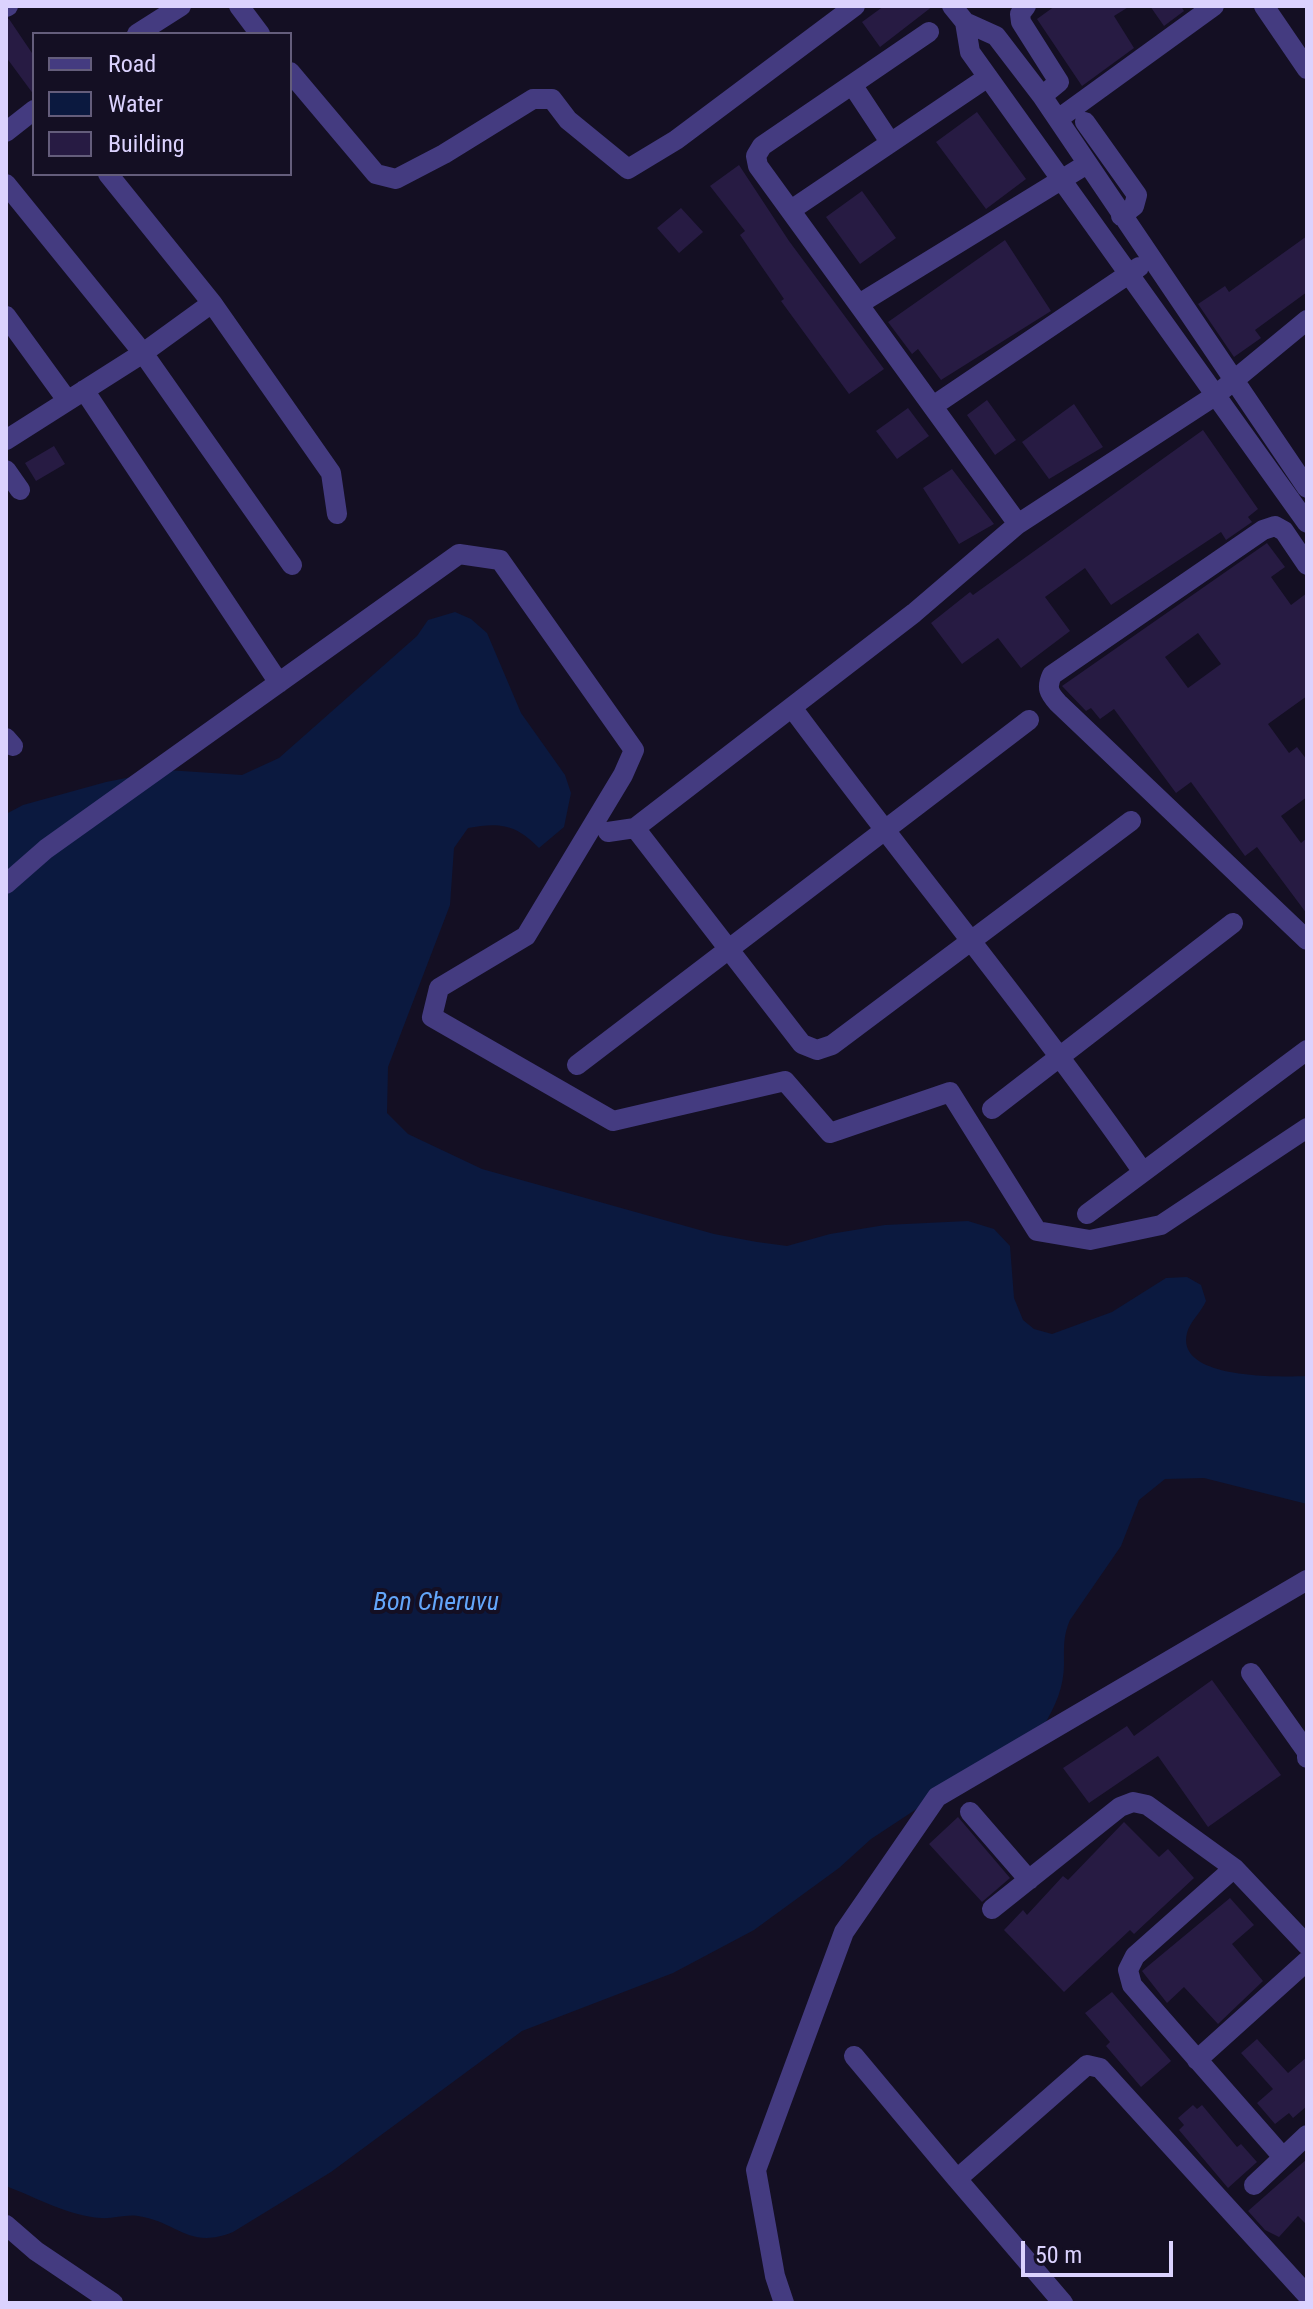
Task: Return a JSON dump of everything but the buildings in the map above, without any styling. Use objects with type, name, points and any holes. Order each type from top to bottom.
[{"type":"street","points":[[140,32],[181,6]]},
{"type":"street","points":[[239,6],[258,32]]},
{"type":"street","points":[[292,74],[376,174],[396,179],[444,154],[533,99],[552,99],[568,120],[628,169],[676,140],[855,6]]},
{"type":"street","points":[[1026,6],[1020,14],[1021,22],[1059,82],[1042,96]]},
{"type":"street","points":[[1058,119],[1214,6]]},
{"type":"street","points":[[1264,6],[1307,69]]},
{"type":"street","points":[[958,14],[996,36],[1042,96],[1307,488]]},
{"type":"street","points":[[958,14],[970,52],[1307,523]]},
{"type":"street","points":[[929,32],[762,146],[756,156],[758,166],[1018,524]]},
{"type":"street","points":[[791,210],[988,77]]},
{"type":"street","points":[[853,86],[890,142]]},
{"type":"street","points":[[6,132],[32,112]]},
{"type":"street","points":[[1085,122],[1137,195],[1134,206],[1121,216]]},
{"type":"street","points":[[859,304],[1087,164]]},
{"type":"street","points":[[110,176],[212,303],[331,473],[337,514]]},
{"type":"street","points":[[6,184],[143,353],[292,565]]},
{"type":"street","points":[[933,406],[1150,259]]},
{"type":"street","points":[[6,440],[143,353],[212,303]]},
{"type":"street","points":[[6,316],[75,395],[279,683]]},
{"type":"street","points":[[608,832],[635,828],[925,605],[1018,524],[1216,395],[1307,320]]},
{"type":"street","points":[[6,470],[20,490]]},
{"type":"street","points":[[1307,565],[1284,531],[1275,526],[1263,530],[1052,675],[1048,685],[1049,694],[1058,703],[1307,940]]},
{"type":"street","points":[[6,884],[46,849],[459,554],[500,560],[634,750],[623,775],[526,936],[439,988],[432,1017],[613,1121],[785,1081],[830,1133],[950,1092],[1037,1231],[1090,1240],[1161,1225],[1307,1128]]},
{"type":"street","points":[[793,709],[883,830],[1062,1057],[1143,1172]]},
{"type":"street","points":[[577,1065],[1029,720]]},
{"type":"street","points":[[635,828],[727,951],[802,1044],[817,1050],[832,1045],[972,943],[1131,821]]},
{"type":"street","points":[[992,1109],[1233,923]]},
{"type":"street","points":[[1087,1214],[1307,1050]]},
{"type":"street","points":[[784,2303],[775,2276],[756,2170],[844,1932],[937,1797],[1307,1580]]},
{"type":"street","points":[[1251,1673],[1307,1752],[1307,1758]]},
{"type":"street","points":[[992,1909],[1120,1807],[1133,1802],[1147,1805],[1234,1868],[1307,1945]]},
{"type":"street","points":[[970,1812],[1029,1880]]},
{"type":"street","points":[[1234,1868],[1135,1956],[1128,1970],[1132,1985],[1282,2156]]},
{"type":"street","points":[[1197,2060],[1307,1961]]},
{"type":"street","points":[[854,2056],[1063,2303]]},
{"type":"street","points":[[957,2179],[1087,2065],[1093,2065],[1307,2295]]},
{"type":"street","points":[[1254,2185],[1307,2135]]},
{"type":"street","points":[[6,2225],[36,2251],[113,2303]]},
{"type":"water","name":"Bon Cheruvu","points":[[455,612],[471,619],[487,633],[521,713],[565,775],[571,793],[564,827],[539,848],[515,830],[489,825],[468,828],[454,848],[450,905],[388,1067],[387,1113],[408,1134],[482,1169],[714,1234],[787,1246],[830,1234],[885,1225],[968,1221],[994,1229],[1010,1246],[1014,1298],[1023,1320],[1034,1329],[1052,1334],[1112,1312],[1166,1278],[1187,1277],[1201,1285],[1206,1301],[1187,1333],[1188,1348],[1197,1360],[1213,1368],[1233,1372],[1307,1376],[1307,1504],[1204,1478],[1165,1479],[1139,1500],[1121,1546],[1070,1620],[1065,1636],[1061,1689],[1044,1725],[871,1839],[839,1868],[754,1930],[673,1973],[522,2031],[331,2172],[233,2232],[205,2238],[138,2216],[89,2217],[6,2186],[6,814],[23,805],[106,782],[167,770],[242,775],[279,758],[417,636],[428,620]]}]
